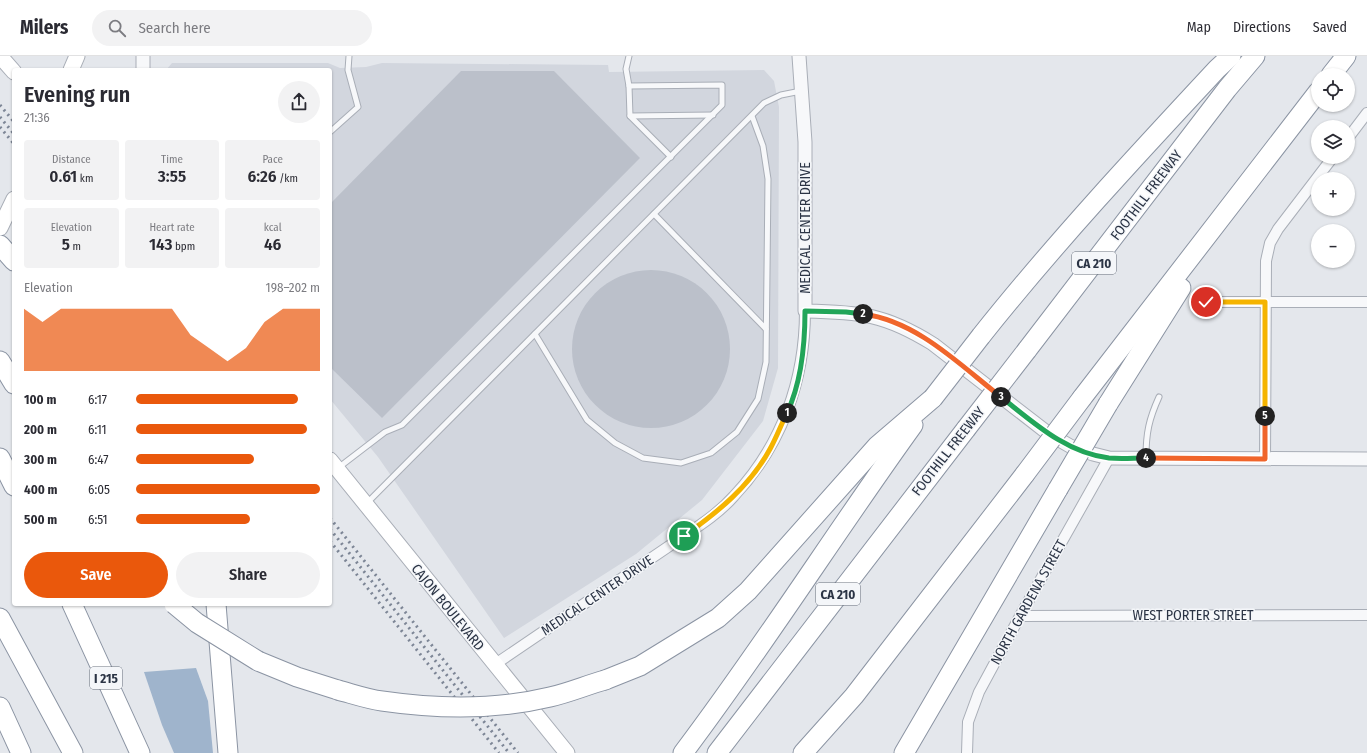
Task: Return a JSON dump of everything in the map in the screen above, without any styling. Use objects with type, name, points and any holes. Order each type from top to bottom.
[{"type":"highway","points":[[683,753],[728,694],[865,492],[933,398],[981,336],[1025,281],[1104,192],[1217,69],[1231,56]]},
{"type":"highway","name":"FOOTHILL FREEWAY","points":[[717,753],[1227,89],[1255,56]]},
{"type":"highway","points":[[1337,68],[1346,56]]},
{"type":"highway","points":[[803,753],[854,696],[1311,101]]},
{"type":"highway","points":[[904,753],[1108,404],[1235,200]]},
{"type":"highway","points":[[0,245],[12,259]]},
{"type":"highway","points":[[0,361],[12,381]]},
{"type":"highway","points":[[176,606],[197,623],[258,661],[297,677],[338,690],[381,701],[428,706],[461,707],[510,704],[550,697],[605,680],[640,666],[718,618],[748,591],[877,446],[933,398]]},
{"type":"highway","points":[[0,458],[12,482]]},
{"type":"highway","name":"I 215","points":[[73,606],[140,753]]},
{"type":"highway","points":[[216,606],[228,753]]},
{"type":"highway","points":[[0,618],[73,753]]},
{"type":"highway","points":[[0,707],[21,753]]},
{"type":"main road","points":[[0,56],[12,70]]},
{"type":"main road","points":[[72,68],[76,56]]},
{"type":"main road","points":[[0,228],[12,204]]},
{"type":"main road","name":"CAJON BOULEVARD","points":[[334,464],[494,665],[567,753]]},
{"type":"street","points":[[143,56],[143,68]]},
{"type":"street","name":"MEDICAL CENTER DRIVE","points":[[494,665],[710,518],[738,492],[770,450],[788,410],[795,388],[805,334],[805,142],[799,56]]},
{"type":"street","points":[[1355,129],[1367,113]]},
{"type":"street","points":[[1265,459],[1266,260],[1270,243],[1278,229],[1328,164]]},
{"type":"street","points":[[1206,302],[1367,302]]},
{"type":"street","points":[[805,311],[846,312],[870,315],[892,322],[912,331],[933,344],[1049,434],[1070,446],[1093,454],[1109,458],[1367,459]]},
{"type":"street","name":"NORTH GARDENA STREET","points":[[967,753],[968,722],[979,692],[1109,458]]},
{"type":"street","name":"WEST PORTER STREET","points":[[1020,616],[1367,615]]},
{"type":"lane","points":[[332,130],[358,107],[348,70],[349,56]]},
{"type":"lane","points":[[629,56],[626,69],[629,86],[630,116],[671,157]]},
{"type":"lane","points":[[334,464],[385,432],[402,425],[714,115],[722,105],[722,85],[629,86]]},
{"type":"lane","points":[[366,504],[764,103],[781,95],[802,91]]},
{"type":"lane","points":[[630,116],[714,115]]},
{"type":"lane","points":[[535,334],[587,420],[615,442],[643,458],[681,463],[711,453],[737,432],[758,399],[766,362],[768,179],[764,146],[752,116]]},
{"type":"lane","points":[[654,214],[766,329]]},
{"type":"lane","points":[[1146,458],[1146,438],[1150,419],[1159,397]]},
{"type":"shaded area","points":[[172,63],[328,63],[340,68],[366,67],[382,63],[608,65],[609,72],[764,70],[774,81],[779,107],[778,368],[763,421],[702,500],[636,554],[504,638],[378,457],[332,401],[332,68],[168,68]]},
{"type":"water","points":[[196,668],[208,701],[213,753],[174,753],[162,725],[144,672]]},
{"type":"building","points":[[461,71],[554,71],[640,158],[382,418],[332,369],[332,202]]},
{"type":"building","points":[[651,270],[681,276],[707,293],[724,319],[730,349],[724,379],[707,405],[681,422],[651,428],[621,422],[595,405],[578,379],[572,349],[578,319],[595,293],[621,276]]},
{"type":"railway","points":[[0,105],[12,120]]},
{"type":"railway","points":[[0,117],[12,132]]},
{"type":"railway","points":[[0,127],[12,142]]},
{"type":"railway","points":[[332,520],[518,753]]},
{"type":"railway","points":[[332,532],[509,753]]},
{"type":"railway","points":[[332,544],[499,753]]},
{"type":"route","points":[[684,536],[710,518],[733,497],[752,475],[770,450],[788,410],[795,388],[805,334],[805,311],[846,312],[870,315],[892,322],[912,331],[933,344],[1049,434],[1070,446],[1093,454],[1109,458],[1265,459],[1265,302],[1206,302]]}]
